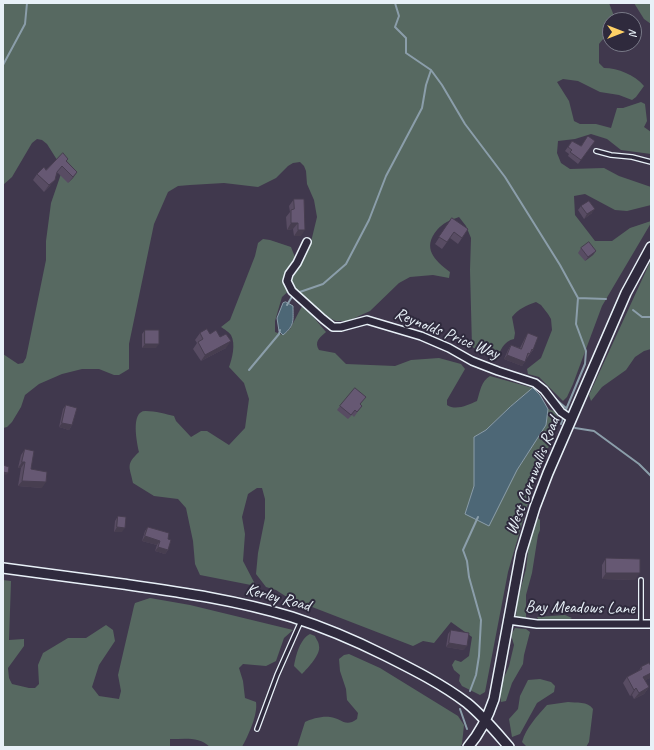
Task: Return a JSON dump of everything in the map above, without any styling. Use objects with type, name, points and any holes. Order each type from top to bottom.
[{"type":"street","name":"Reynolds Price Way","points":[[307,242],[297,263],[289,274],[287,281],[292,291],[334,327],[341,327],[367,320],[421,336],[449,348],[472,361],[535,383],[544,390],[561,412],[571,420]]},
{"type":"street","name":"West Cornwallis Road","points":[[468,747],[481,730],[494,699],[521,553],[530,522],[548,473],[626,293],[651,247]]},
{"type":"street","name":"Kerley Road","points":[[3,568],[177,592],[253,607],[302,620],[344,636],[403,664],[455,694],[486,720],[509,747]]},
{"type":"street","name":"Bay Meadows Lane","points":[[508,620],[537,624],[651,624]]},
{"type":"lane","points":[[596,151],[651,162]]},
{"type":"lane","points":[[640,624],[641,580]]},
{"type":"lane","points":[[257,729],[277,675],[302,620]]},
{"type":"green space","points":[[3,3],[609,3],[612,12],[602,12],[602,40],[599,44],[599,63],[604,68],[609,68],[631,75],[644,86],[632,100],[619,95],[600,92],[578,81],[563,79],[557,82],[569,101],[574,121],[580,124],[596,124],[611,128],[617,108],[623,108],[641,102],[645,104],[647,121],[644,127],[651,132],[651,154],[621,150],[607,139],[591,134],[575,139],[558,141],[557,153],[561,163],[570,169],[604,168],[619,176],[651,187],[651,205],[627,211],[615,210],[585,194],[574,196],[575,215],[595,241],[612,241],[630,228],[651,221],[651,223],[602,306],[573,384],[567,397],[563,401],[539,377],[528,374],[527,369],[541,358],[552,330],[551,319],[541,305],[536,302],[529,304],[512,317],[515,333],[514,339],[503,346],[497,360],[472,347],[470,270],[471,238],[466,226],[459,217],[447,222],[439,228],[430,242],[430,248],[435,258],[450,272],[449,278],[433,275],[410,277],[399,283],[370,311],[348,321],[336,321],[325,316],[293,287],[282,297],[275,321],[275,332],[283,335],[290,329],[302,306],[326,332],[317,342],[319,350],[335,353],[346,364],[395,366],[411,360],[439,358],[461,364],[465,369],[447,400],[447,405],[451,407],[462,407],[477,401],[483,384],[490,376],[533,388],[486,430],[474,437],[474,486],[465,514],[517,470],[546,425],[548,409],[554,411],[558,417],[555,431],[533,486],[508,572],[485,692],[480,695],[462,686],[459,681],[460,675],[454,670],[452,665],[455,660],[461,662],[469,656],[472,637],[451,622],[434,643],[423,641],[413,646],[307,605],[296,603],[276,590],[266,587],[256,574],[258,553],[265,518],[265,499],[262,488],[257,488],[248,494],[242,517],[245,534],[243,561],[256,586],[200,575],[195,564],[193,541],[186,508],[178,499],[154,496],[133,483],[130,463],[139,452],[136,421],[141,412],[146,411],[174,416],[176,421],[191,437],[201,431],[207,431],[229,445],[245,428],[249,399],[244,383],[229,367],[233,351],[233,343],[230,334],[221,327],[230,320],[255,256],[258,243],[263,239],[291,247],[298,265],[310,246],[317,217],[314,200],[307,184],[304,166],[300,162],[293,163],[276,178],[258,187],[224,183],[178,186],[168,192],[154,224],[129,344],[129,369],[119,375],[114,375],[99,369],[82,369],[62,374],[39,384],[25,395],[21,407],[12,422],[7,427],[3,428],[3,354],[18,364],[23,363],[26,358],[46,260],[46,241],[51,203],[61,174],[59,163],[47,144],[42,140],[37,139],[32,143],[12,177],[3,185]]},
{"type":"green space","points":[[634,3],[651,3],[651,24],[644,19],[642,12],[640,12]]},
{"type":"green space","points":[[651,260],[651,349],[644,351],[635,357],[626,370],[602,387],[591,401],[589,395]]},
{"type":"green space","points":[[538,518],[540,520],[540,530],[532,573],[526,595],[526,618],[516,618],[517,602],[526,569],[529,544]]},
{"type":"green space","points":[[3,580],[11,581],[9,640],[24,639],[24,646],[8,668],[9,678],[12,684],[29,688],[35,688],[39,684],[38,665],[43,653],[68,638],[86,638],[106,625],[113,630],[115,641],[99,665],[92,687],[99,696],[119,699],[121,691],[118,675],[134,606],[135,603],[150,598],[190,605],[293,630],[284,638],[276,661],[266,666],[243,664],[239,668],[243,681],[245,698],[256,702],[256,713],[242,747],[210,747],[206,743],[196,740],[170,739],[170,747],[3,747]]},
{"type":"green space","points":[[565,615],[572,618],[564,622],[541,621],[537,617]]},
{"type":"green space","points":[[515,628],[526,629],[530,632],[523,664],[512,683],[506,701],[501,702],[500,694],[503,680],[509,666],[514,645],[511,635]]},
{"type":"green space","points":[[310,634],[315,636],[319,643],[319,649],[314,661],[302,674],[294,666],[297,652],[301,643]]},
{"type":"green space","points":[[349,654],[380,668],[458,716],[464,725],[462,744],[460,747],[297,747],[305,722],[324,717],[334,718],[346,723],[353,722],[357,719],[358,713],[347,700],[346,689],[340,671],[339,659],[344,655]]},
{"type":"green space","points":[[540,679],[551,682],[555,686],[554,692],[537,703],[520,734],[512,737],[509,719],[518,709],[520,696],[528,680]]},
{"type":"green space","points":[[568,702],[585,704],[591,706],[593,709],[589,742],[586,747],[527,747],[522,742],[529,727],[547,705]]},
{"type":"water","points":[[286,302],[293,306],[293,319],[290,328],[283,335],[279,331],[277,318],[283,303]]},
{"type":"water","points":[[533,388],[540,395],[548,409],[546,425],[517,470],[489,526],[465,514],[474,486],[474,437],[486,430]]},
{"type":"building","points":[[588,136],[595,141],[581,160],[570,152],[572,150],[568,147],[572,141],[581,146]]},
{"type":"building","points":[[63,153],[68,159],[66,161],[77,172],[73,177],[62,166],[57,172],[55,180],[49,185],[37,174],[44,167],[46,170]]},
{"type":"building","points":[[294,199],[304,199],[305,230],[298,230],[298,223],[291,223],[291,210],[294,209]]},
{"type":"building","points":[[589,201],[595,209],[587,214],[581,206]]},
{"type":"building","points":[[452,218],[468,229],[462,238],[454,232],[447,242],[439,237]]},
{"type":"building","points":[[589,242],[596,251],[588,257],[581,248]]},
{"type":"building","points":[[207,329],[210,334],[216,330],[220,337],[226,334],[231,341],[205,355],[198,342],[203,339],[200,333]]},
{"type":"building","points":[[145,330],[159,330],[159,344],[145,344]]},
{"type":"building","points":[[528,333],[538,337],[533,350],[532,349],[530,354],[528,353],[525,362],[507,355],[511,345],[521,349]]},
{"type":"building","points":[[355,388],[366,397],[360,404],[362,406],[357,412],[355,410],[351,415],[340,406]]},
{"type":"building","points":[[66,405],[77,408],[72,425],[62,423]]},
{"type":"building","points":[[25,449],[34,451],[31,469],[47,472],[46,482],[22,481],[25,462],[22,462]]},
{"type":"building","points":[[3,465],[9,467],[8,473],[3,472]]},
{"type":"building","points":[[118,516],[126,517],[125,528],[117,527]]},
{"type":"building","points":[[148,527],[169,533],[168,539],[171,540],[168,550],[158,547],[160,541],[145,536]]},
{"type":"building","points":[[606,558],[640,559],[640,573],[606,573]]},
{"type":"building","points":[[451,630],[469,633],[467,646],[449,643]]},
{"type":"building","points":[[649,663],[651,666],[651,673],[643,677],[649,687],[639,693],[636,688],[634,690],[627,677],[642,669],[641,667]]},
{"type":"waterway","points":[[3,65],[25,24],[27,3]]},
{"type":"waterway","points":[[395,3],[399,16],[395,27],[406,38],[406,53],[431,70],[442,85],[465,124],[505,177],[560,265],[578,298],[576,324],[586,351],[585,364],[565,412]]},
{"type":"waterway","points":[[297,293],[323,284],[346,264],[369,220],[386,176],[422,108],[426,85],[431,70]]},
{"type":"waterway","points":[[287,305],[293,295]]},
{"type":"waterway","points":[[578,298],[606,299]]},
{"type":"waterway","points":[[633,310],[642,317],[651,317]]},
{"type":"waterway","points":[[249,370],[279,334],[280,330]]},
{"type":"waterway","points":[[552,396],[566,408]]},
{"type":"waterway","points":[[561,424],[563,418]]},
{"type":"waterway","points":[[575,428],[594,431],[639,464],[651,476]]},
{"type":"waterway","points":[[470,691],[476,675],[479,656],[481,620],[463,550],[478,517]]},
{"type":"waterway","points":[[460,709],[467,729]]}]
